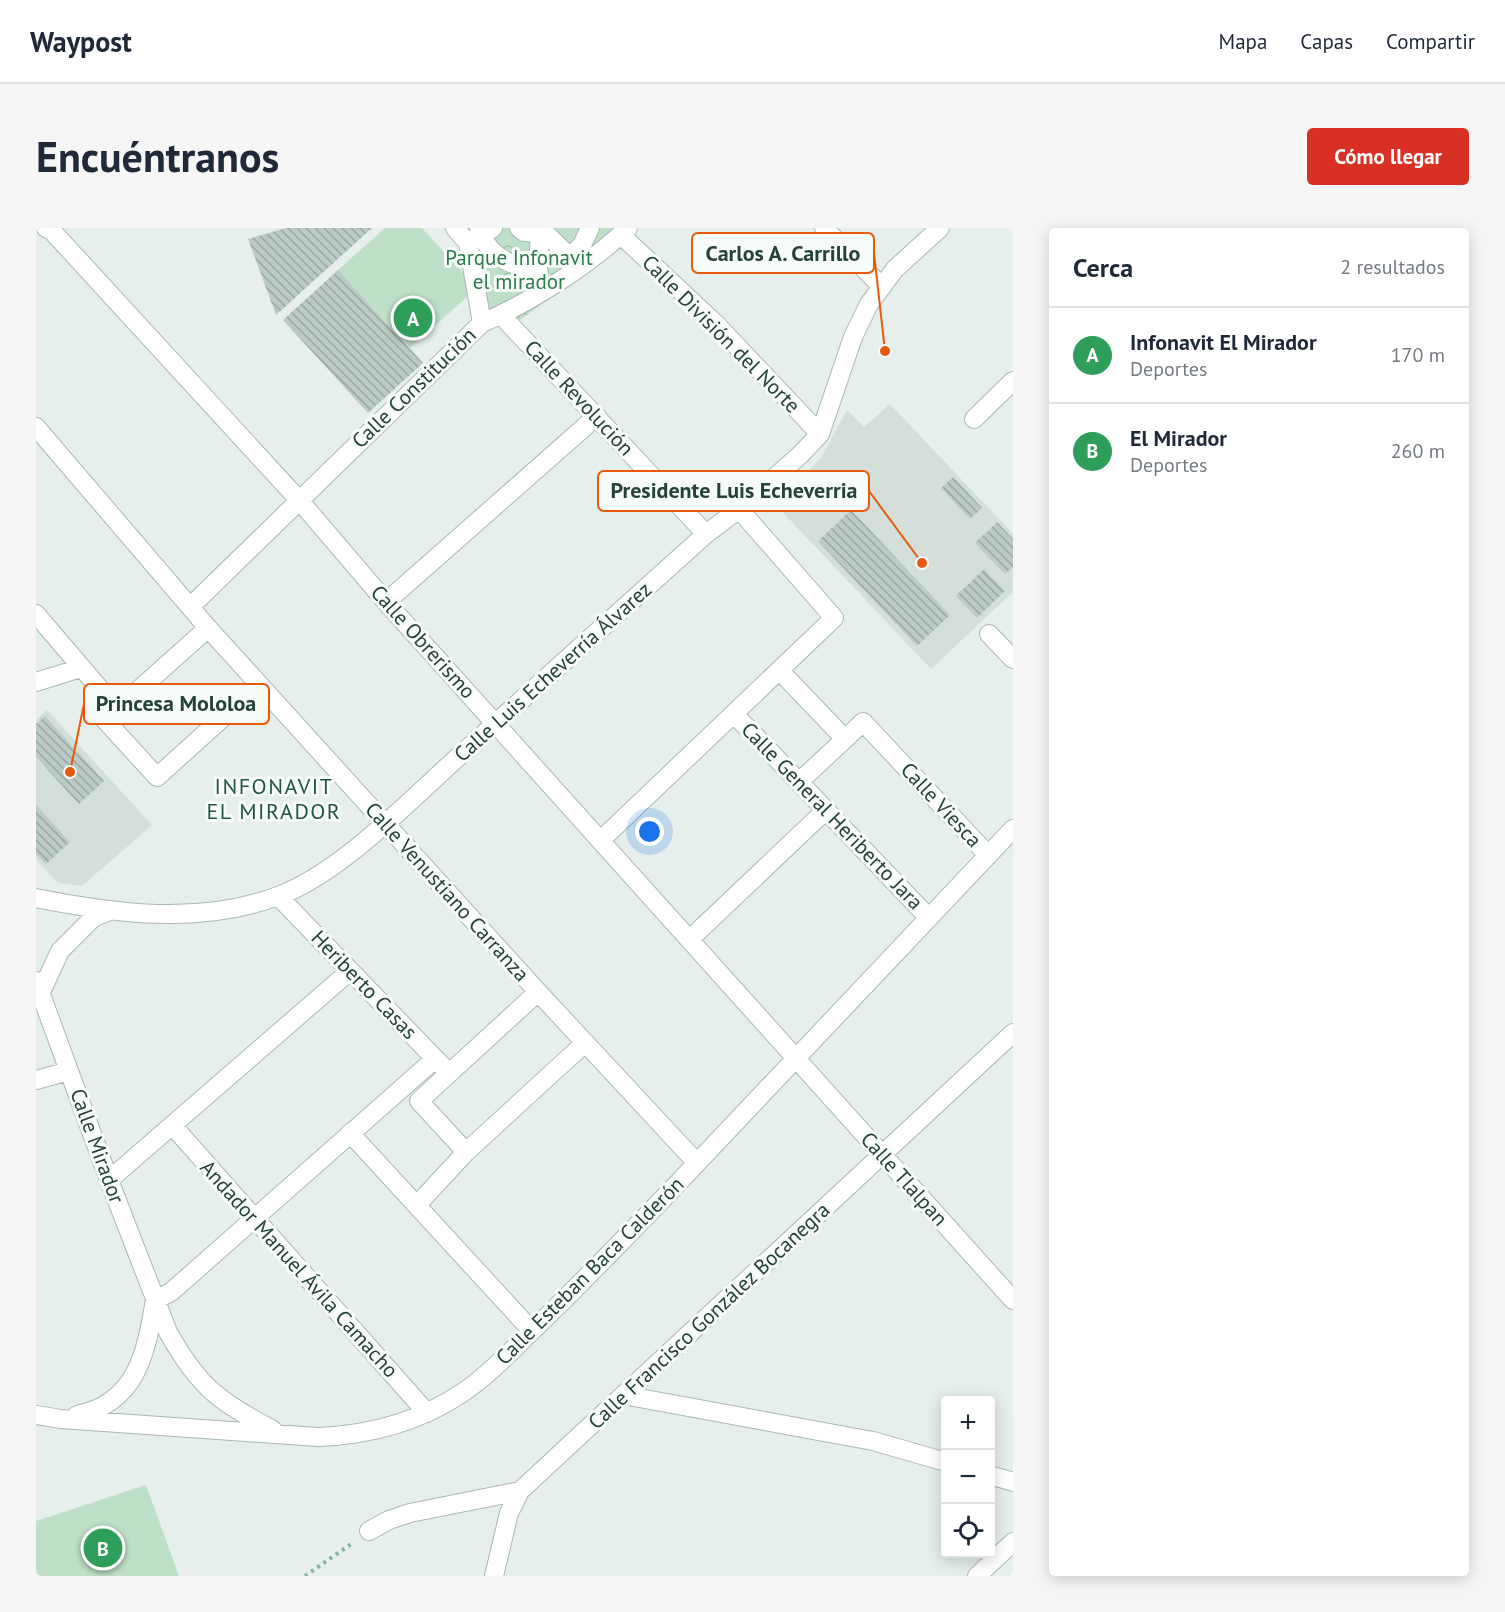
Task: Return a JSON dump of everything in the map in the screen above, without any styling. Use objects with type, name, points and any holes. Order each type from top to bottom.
[{"type":"street","points":[[455,228],[480,234],[490,250],[504,261],[520,268],[538,269]]},
{"type":"street","points":[[519,228],[524,232],[544,231]]},
{"type":"street","points":[[544,231],[572,263],[590,228]]},
{"type":"street","points":[[824,228],[882,286]]},
{"type":"street","name":"Calle Luis Echeverría Álvarez","points":[[36,898],[112,911],[188,915],[232,909],[278,896],[316,877],[384,823],[706,534],[739,510],[800,455],[820,434],[854,337],[869,304],[895,269],[940,228]]},
{"type":"street","name":"Calle Obrerismo","points":[[49,231],[299,500],[387,602],[796,1058]]},
{"type":"street","points":[[542,291],[538,269],[544,231]]},
{"type":"street","name":"Calle Constitución","points":[[190,607],[482,323],[501,315],[542,291],[572,263],[625,231]]},
{"type":"street","name":"Calle División del Norte","points":[[625,231],[820,434]]},
{"type":"street","points":[[480,234],[482,323]]},
{"type":"street","name":"Calle Revolución","points":[[501,315],[706,534]]},
{"type":"street","points":[[974,419],[1013,381]]},
{"type":"street","points":[[387,602],[597,416]]},
{"type":"street","name":"Calle Venustiano Carranza","points":[[36,427],[208,628],[538,992],[697,1163]]},
{"type":"street","points":[[601,840],[834,618],[739,510]]},
{"type":"street","points":[[36,614],[117,709]]},
{"type":"street","points":[[208,628],[105,720],[157,777],[260,685]]},
{"type":"street","points":[[989,634],[1013,659]]},
{"type":"street","points":[[36,682],[81,668]]},
{"type":"street","points":[[780,671],[845,739],[799,782]]},
{"type":"street","name":"Calle General Heriberto Jara","points":[[734,714],[929,918]]},
{"type":"street","name":"Calle Viesca","points":[[845,739],[863,722],[988,855]]},
{"type":"street","points":[[690,939],[826,810]]},
{"type":"street","name":"Calle Esteban Baca Calderón","points":[[36,1414],[61,1419],[318,1437],[349,1436],[382,1429],[427,1413],[464,1391],[492,1370],[586,1280],[1013,829]]},
{"type":"street","name":"Heriberto Casas","points":[[278,896],[449,1074]]},
{"type":"street","name":"Calle Mirador","points":[[112,911],[94,917],[60,951],[38,986],[154,1300],[172,1339],[200,1381],[221,1400],[280,1433]]},
{"type":"street","points":[[109,1180],[350,971]]},
{"type":"street","points":[[466,1152],[419,1101],[538,992]]},
{"type":"street","name":"Calle Francisco González Bocanegra","points":[[520,1491],[1013,1033]]},
{"type":"street","points":[[417,1205],[466,1152],[585,1043]]},
{"type":"street","name":"Calle Tlalpan","points":[[796,1058],[1013,1300]]},
{"type":"street","points":[[154,1300],[171,1292],[435,1059]]},
{"type":"street","points":[[36,1080],[69,1071]]},
{"type":"street","name":"Andador Manuel Ávila Camacho","points":[[172,1125],[427,1413]]},
{"type":"street","points":[[350,1133],[532,1331]]},
{"type":"street","name":"Calle Mirador","points":[[61,1419],[106,1406],[124,1391],[138,1369],[148,1338],[154,1300]]},
{"type":"street","points":[[623,1395],[873,1441],[941,1461]]},
{"type":"street","points":[[995,1477],[1013,1482]]},
{"type":"street","points":[[369,1531],[389,1520],[410,1513],[520,1491]]},
{"type":"street","points":[[495,1571],[509,1513],[520,1491]]},
{"type":"street","points":[[977,1576],[1009,1546]]},
{"type":"path","points":[[305,1576],[369,1531]]},
{"type":"shaded area","points":[[890,404],[1013,534],[1013,592],[931,669],[771,500],[806,474],[821,458],[847,410],[864,427]]},
{"type":"shaded area","points":[[47,710],[152,825],[82,886],[58,883],[36,859],[36,720]]},
{"type":"green space","points":[[385,228],[422,228],[477,288],[410,348],[338,270]]},
{"type":"green space","name":"Parque Infonavit el mirador","points":[[451,228],[634,228],[636,233],[515,324],[488,326],[468,244]]},
{"type":"green space","points":[[146,1485],[179,1576],[36,1576],[36,1521]]},
{"type":"building","points":[[286,228],[372,228],[276,315],[248,239]]},
{"type":"building","points":[[338,270],[423,363],[368,413],[283,320]]},
{"type":"building","points":[[953,477],[982,508],[970,519],[941,488]]},
{"type":"building","points":[[851,510],[950,615],[917,646],[818,541]]},
{"type":"building","points":[[997,522],[1013,539],[1013,567],[1005,574],[975,543]]},
{"type":"building","points":[[984,569],[1005,591],[977,618],[956,596]]},
{"type":"building","points":[[45,716],[104,781],[79,804],[36,757],[36,724]]},
{"type":"building","points":[[36,805],[70,842],[46,864],[36,854]]},
{"type":"place","name":"Infonavit El Mirador","points":[[413,318]]},
{"type":"place","name":"Carlos A. Carrillo","points":[[885,351]]},
{"type":"place","name":"Presidente Luis Echeverria","points":[[922,563]]},
{"type":"place","name":"Princesa Mololoa","points":[[70,772]]},
{"type":"place","name":"El Mirador","points":[[103,1548]]},
{"type":"district","name":"INFONAVIT EL MIRADOR","points":[[274,798]]}]
